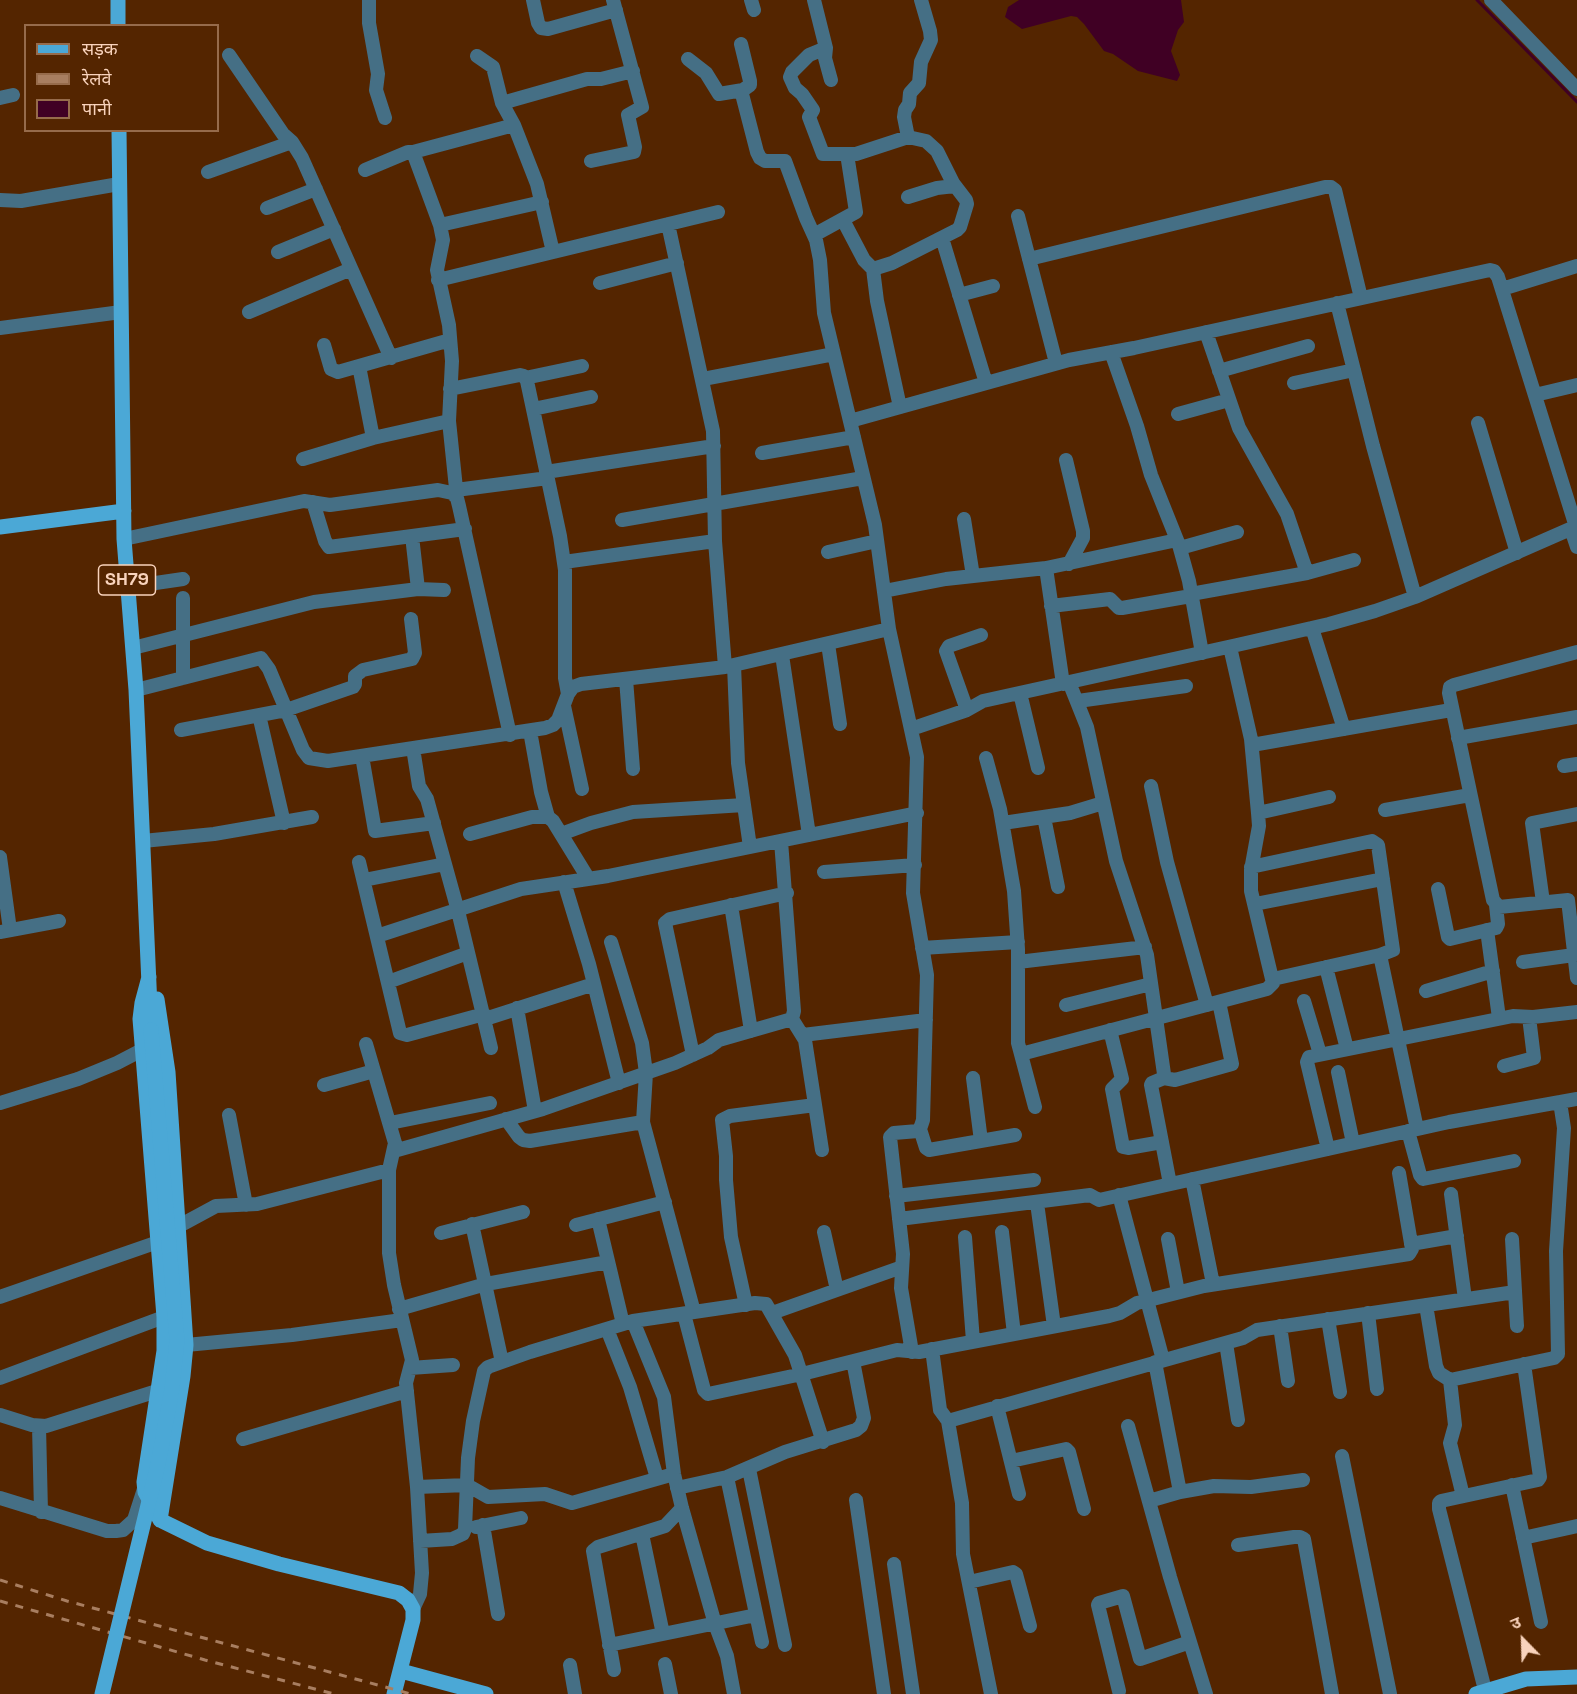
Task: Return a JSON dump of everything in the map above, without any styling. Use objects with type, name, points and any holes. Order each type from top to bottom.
[{"type":"main road","points":[[118,0],[118,24]]},
{"type":"main road","name":"SH79","points":[[102,1694],[158,1464],[172,1389],[177,1340],[151,1030],[136,690],[124,539],[119,132]]},
{"type":"main road","points":[[0,527],[124,511]]},
{"type":"main road","name":"SH79","points":[[144,1489],[164,1352],[164,1317],[140,1019],[141,1003],[149,977]]},
{"type":"main road","name":"SH79","points":[[149,977],[158,1001],[168,1072],[186,1345],[159,1521]]},
{"type":"main road","points":[[144,1489],[159,1521],[207,1543],[279,1564],[399,1593],[408,1600],[413,1609],[413,1620],[394,1694]]},
{"type":"main road","points":[[401,1671],[486,1694]]},
{"type":"main road","points":[[1482,1693],[1526,1679],[1577,1677]]},
{"type":"street","points":[[369,0],[369,23],[378,74],[376,90],[385,118]]},
{"type":"street","points":[[534,0],[538,23],[541,28],[548,29],[614,5],[643,102],[640,110],[628,115],[635,150],[591,161]]},
{"type":"street","points":[[814,0],[831,80]]},
{"type":"street","points":[[908,137],[905,110],[909,104],[910,93],[919,83],[920,66],[931,40],[921,0]]},
{"type":"street","points":[[1491,0],[1577,89]]},
{"type":"street","points":[[688,59],[706,73],[719,94],[743,90],[750,85],[750,81],[741,44]]},
{"type":"street","points":[[826,48],[809,55],[790,77],[795,88],[813,110],[809,117],[823,154],[861,153],[908,137],[926,141],[937,151],[967,204],[960,227],[894,262],[873,269]]},
{"type":"street","points":[[230,55],[283,134],[292,142],[316,189],[391,358]]},
{"type":"street","points":[[477,56],[493,67],[502,103],[514,125],[533,172],[553,252]]},
{"type":"street","points":[[502,103],[587,80],[633,71]]},
{"type":"street","points":[[743,90],[742,94],[757,152],[765,161],[785,161],[814,235],[820,260],[824,313],[877,541],[889,629],[917,757],[913,893],[927,975],[923,1120],[920,1129],[926,1148],[929,1150],[1015,1135]]},
{"type":"street","points":[[365,170],[408,152],[514,125]]},
{"type":"street","points":[[208,172],[292,142]]},
{"type":"street","points":[[413,152],[440,225],[443,240],[438,263],[438,279],[449,325],[449,421],[456,494],[510,735]]},
{"type":"street","points":[[814,235],[855,213],[847,154]]},
{"type":"street","points":[[0,200],[21,201],[120,184]]},
{"type":"street","points":[[908,197],[937,188],[955,186]]},
{"type":"street","points":[[1029,259],[1314,189],[1331,187],[1335,190],[1361,298]]},
{"type":"street","points":[[267,208],[316,189]]},
{"type":"street","points":[[440,225],[542,202]]},
{"type":"street","points":[[438,279],[718,212]]},
{"type":"street","points":[[1017,216],[1056,363]]},
{"type":"street","points":[[843,220],[864,260],[873,269],[877,301],[900,407]]},
{"type":"street","points":[[669,224],[710,412],[714,446],[715,541],[738,763],[750,847]]},
{"type":"street","points":[[279,252],[334,229]]},
{"type":"street","points":[[942,238],[986,383]]},
{"type":"street","points":[[600,283],[677,262]]},
{"type":"street","points":[[1502,289],[1577,266]]},
{"type":"street","points":[[249,312],[351,269]]},
{"type":"street","points":[[850,421],[1056,363],[1490,270],[1497,273],[1574,528],[1577,547]]},
{"type":"street","points":[[959,295],[993,286]]},
{"type":"street","points":[[1337,303],[1373,446],[1415,597]]},
{"type":"street","points":[[0,328],[120,312]]},
{"type":"street","points":[[1206,332],[1242,434],[1287,514],[1306,573]]},
{"type":"street","points":[[324,345],[331,369],[334,371],[391,358],[450,340]]},
{"type":"street","points":[[1219,370],[1308,346]]},
{"type":"street","points":[[1111,352],[1137,426],[1151,475],[1178,544],[1202,653]]},
{"type":"street","points":[[703,379],[834,354]]},
{"type":"street","points":[[359,366],[373,438]]},
{"type":"street","points":[[450,389],[520,375],[525,378],[582,366]]},
{"type":"street","points":[[1294,383],[1354,370]]},
{"type":"street","points":[[525,378],[564,562],[566,700],[582,789]]},
{"type":"street","points":[[1535,395],[1577,385]]},
{"type":"street","points":[[533,409],[591,397]]},
{"type":"street","points":[[1178,414],[1229,400]]},
{"type":"street","points":[[303,459],[373,438],[449,421]]},
{"type":"street","points":[[1478,423],[1517,553]]},
{"type":"street","points":[[762,453],[854,437]]},
{"type":"street","points":[[124,539],[295,503],[313,502],[330,505],[438,490],[456,494],[547,475],[714,446]]},
{"type":"street","points":[[1066,460],[1083,531],[1083,538],[1070,564]]},
{"type":"street","points":[[622,520],[863,478]]},
{"type":"street","points":[[313,502],[329,547],[465,529]]},
{"type":"street","points":[[964,519],[973,576]]},
{"type":"street","points":[[911,729],[967,710],[983,701],[1230,647],[1375,611],[1415,597],[1574,528]]},
{"type":"street","points":[[884,591],[973,576],[1070,564],[1237,532]]},
{"type":"street","points":[[412,536],[418,589]]},
{"type":"street","points":[[564,562],[715,541]]},
{"type":"street","points":[[828,552],[877,541]]},
{"type":"street","points":[[1052,606],[1110,599],[1122,609],[1306,573],[1354,560]]},
{"type":"street","points":[[1046,568],[1066,683],[1078,701],[1087,727],[1116,861],[1144,947],[1164,1078]]},
{"type":"street","points":[[128,586],[183,579]]},
{"type":"street","points":[[132,648],[314,602],[418,589],[444,590]]},
{"type":"street","points":[[183,598],[183,678]]},
{"type":"street","points":[[181,730],[286,710],[352,687],[355,684],[355,676],[363,670],[412,659],[415,653],[411,619]]},
{"type":"street","points":[[1312,628],[1344,729]]},
{"type":"street","points":[[136,690],[261,658],[269,669],[303,750],[309,758],[328,761],[530,731],[553,725],[558,720],[573,687],[581,684],[729,666],[889,629]]},
{"type":"street","points":[[967,710],[946,651],[949,646],[981,634]]},
{"type":"street","points":[[828,644],[840,724]]},
{"type":"street","points":[[1021,1054],[1267,989],[1271,986],[1273,979],[1251,884],[1251,867],[1259,826],[1252,745],[1230,647]]},
{"type":"street","points":[[1438,889],[1448,938],[1453,939],[1498,926],[1496,905],[1451,710],[1450,687],[1577,652]]},
{"type":"street","points":[[782,655],[809,835]]},
{"type":"street","points":[[626,679],[633,769]]},
{"type":"street","points":[[1078,701],[1186,686]]},
{"type":"street","points":[[1020,693],[1038,768]]},
{"type":"street","points":[[1252,745],[1451,710]]},
{"type":"street","points":[[259,715],[284,823]]},
{"type":"street","points":[[1458,738],[1577,717]]},
{"type":"street","points":[[530,731],[548,817],[588,878]]},
{"type":"street","points":[[413,748],[419,786],[428,799],[491,1048]]},
{"type":"street","points":[[362,756],[375,831],[434,823]]},
{"type":"street","points":[[986,758],[1003,823],[1014,891],[1018,942],[1017,1031],[1035,1107]]},
{"type":"street","points":[[1151,786],[1167,862],[1232,1064],[1175,1080],[1164,1078],[1152,1083],[1170,1184]]},
{"type":"street","points":[[1385,810],[1470,795]]},
{"type":"street","points":[[1258,813],[1329,797]]},
{"type":"street","points":[[1003,823],[1070,813],[1103,803]]},
{"type":"street","points":[[561,834],[615,815],[633,812],[744,805]]},
{"type":"street","points":[[377,936],[521,889],[750,847],[917,813]]},
{"type":"street","points":[[1543,902],[1532,823],[1577,814]]},
{"type":"street","points":[[143,841],[214,834],[312,817]]},
{"type":"street","points":[[470,834],[532,817],[548,817]]},
{"type":"street","points":[[1044,817],[1058,887]]},
{"type":"street","points":[[781,841],[787,893],[794,1011],[792,1019],[803,1035],[822,1150]]},
{"type":"street","points":[[1251,867],[1372,841],[1378,845],[1393,947],[1391,951],[1273,979]]},
{"type":"street","points":[[0,856],[5,931],[59,921]]},
{"type":"street","points":[[359,862],[399,1030],[402,1034],[407,1035],[518,1008],[594,984]]},
{"type":"street","points":[[364,880],[445,864]]},
{"type":"street","points":[[824,872],[915,865]]},
{"type":"street","points":[[1255,904],[1383,879]]},
{"type":"street","points":[[564,882],[594,984],[619,1083]]},
{"type":"street","points":[[693,1055],[665,923],[670,919],[787,893]]},
{"type":"street","points":[[1496,905],[1499,907],[1568,900],[1577,978]]},
{"type":"street","points":[[732,905],[751,1031]]},
{"type":"street","points":[[1487,930],[1499,1018]]},
{"type":"street","points":[[611,942],[639,1031],[646,1073],[643,1122],[665,1202],[705,1393],[708,1395],[897,1350],[912,1352],[932,1349],[1120,1313],[1147,1300],[1213,1284],[1409,1254],[1411,1244],[1398,1173]]},
{"type":"street","points":[[922,948],[1018,942]]},
{"type":"street","points":[[1018,962],[1144,947]]},
{"type":"street","points":[[388,982],[468,953]]},
{"type":"street","points":[[1380,955],[1398,1040],[1420,1175],[1423,1179],[1514,1161]]},
{"type":"street","points":[[1523,962],[1574,955]]},
{"type":"street","points":[[1326,967],[1347,1049]]},
{"type":"street","points":[[1426,991],[1493,971]]},
{"type":"street","points":[[1066,1005],[1151,984]]},
{"type":"street","points":[[1304,1000],[1320,1054]]},
{"type":"street","points":[[518,1008],[535,1111]]},
{"type":"street","points":[[1328,1149],[1306,1062],[1309,1057],[1499,1018],[1577,1012]]},
{"type":"street","points":[[1504,1066],[1534,1058],[1529,1017]]},
{"type":"street","points":[[394,1150],[535,1111],[693,1055],[719,1040],[792,1019]]},
{"type":"street","points":[[803,1035],[926,1020]]},
{"type":"street","points":[[1110,1030],[1122,1079],[1112,1089],[1123,1147],[1162,1142]]},
{"type":"street","points":[[366,1044],[395,1143],[390,1170],[389,1253],[412,1360],[406,1377],[406,1391],[417,1487],[422,1586],[413,1609]]},
{"type":"street","points":[[0,1103],[78,1079],[142,1050]]},
{"type":"street","points":[[324,1085],[374,1071]]},
{"type":"street","points":[[1338,1072],[1353,1143]]},
{"type":"street","points":[[973,1078],[981,1141]]},
{"type":"street","points":[[899,1219],[1090,1195],[1099,1200],[1412,1130],[1577,1099]]},
{"type":"street","points":[[390,1123],[490,1102]]},
{"type":"street","points":[[1426,1305],[1436,1366],[1439,1373],[1450,1380],[1554,1358],[1558,1354],[1556,1251],[1564,1128],[1560,1102]]},
{"type":"street","points":[[746,1305],[731,1237],[722,1120],[730,1116],[815,1105]]},
{"type":"street","points":[[229,1115],[246,1205]]},
{"type":"street","points":[[506,1119],[519,1137],[530,1141],[643,1122]]},
{"type":"street","points":[[912,1352],[902,1288],[899,1219],[890,1137],[894,1133],[920,1129]]},
{"type":"street","points":[[179,1226],[216,1206],[267,1202],[390,1170]]},
{"type":"street","points":[[1192,1179],[1213,1284]]},
{"type":"street","points":[[896,1196],[1034,1180]]},
{"type":"street","points":[[1451,1194],[1465,1299]]},
{"type":"street","points":[[1119,1195],[1147,1300],[1180,1492]]},
{"type":"street","points":[[576,1225],[665,1202]]},
{"type":"street","points":[[1037,1203],[1054,1326]]},
{"type":"street","points":[[441,1233],[523,1212]]},
{"type":"street","points":[[598,1219],[608,1262],[628,1323],[662,1389],[677,1488],[715,1624],[727,1656],[734,1694]]},
{"type":"street","points":[[472,1224],[502,1362]]},
{"type":"street","points":[[824,1232],[837,1290]]},
{"type":"street","points":[[1002,1232],[1014,1334]]},
{"type":"street","points":[[1411,1244],[1457,1236]]},
{"type":"street","points":[[965,1237],[972,1341]]},
{"type":"street","points":[[1168,1239],[1178,1292]]},
{"type":"street","points":[[1512,1239],[1517,1326]]},
{"type":"street","points":[[0,1297],[158,1242]]},
{"type":"street","points":[[186,1345],[291,1335],[401,1314],[486,1284],[608,1262]]},
{"type":"street","points":[[772,1313],[902,1267]]},
{"type":"street","points":[[948,1421],[1243,1338],[1257,1330],[1515,1292]]},
{"type":"street","points":[[420,1541],[452,1539],[463,1534],[465,1529],[473,1422],[482,1375],[488,1367],[628,1323],[765,1304],[795,1355],[823,1442]]},
{"type":"street","points":[[1368,1313],[1377,1389]]},
{"type":"street","points":[[0,1378],[164,1317]]},
{"type":"street","points":[[1328,1319],[1340,1392]]},
{"type":"street","points":[[1280,1326],[1288,1381]]},
{"type":"street","points":[[607,1329],[630,1387],[657,1478]]},
{"type":"street","points":[[1226,1343],[1238,1420]]},
{"type":"street","points":[[932,1349],[940,1410],[948,1421],[959,1482],[963,1554],[991,1694]]},
{"type":"street","points":[[677,1488],[727,1478],[785,1452],[823,1442],[861,1426],[864,1418],[853,1361]]},
{"type":"street","points":[[1482,1693],[1439,1509],[1441,1501],[1538,1480],[1541,1473],[1524,1364]]},
{"type":"street","points":[[410,1368],[453,1365]]},
{"type":"street","points":[[1450,1380],[1455,1425],[1450,1443],[1463,1496]]},
{"type":"street","points":[[0,1415],[39,1426],[54,1424],[157,1391]]},
{"type":"street","points":[[243,1439],[406,1391]]},
{"type":"street","points":[[997,1406],[1019,1494]]},
{"type":"street","points":[[39,1426],[40,1512]]},
{"type":"street","points":[[1128,1426],[1206,1694]]},
{"type":"street","points":[[1011,1461],[1066,1449],[1069,1452],[1084,1509]]},
{"type":"street","points":[[1342,1456],[1390,1694]]},
{"type":"street","points":[[750,1469],[784,1645]]},
{"type":"street","points":[[417,1487],[467,1485],[488,1497],[545,1494],[572,1503],[674,1474]]},
{"type":"street","points":[[727,1478],[762,1642]]},
{"type":"street","points":[[1149,1500],[1214,1486],[1251,1487],[1303,1480]]},
{"type":"street","points":[[1512,1485],[1541,1622]]},
{"type":"street","points":[[0,1498],[107,1531],[123,1530],[134,1520],[144,1489]]},
{"type":"street","points":[[856,1500],[884,1694]]},
{"type":"street","points":[[614,1670],[593,1551],[598,1547],[665,1526],[682,1508]]},
{"type":"street","points":[[465,1529],[521,1518]]},
{"type":"street","points":[[483,1526],[498,1614]]},
{"type":"street","points":[[1523,1538],[1577,1526]]},
{"type":"street","points":[[642,1534],[663,1634]]},
{"type":"street","points":[[1238,1545],[1294,1537],[1304,1539],[1332,1694]]},
{"type":"street","points":[[894,1564],[913,1694]]},
{"type":"street","points":[[969,1582],[1013,1572],[1016,1574],[1030,1626]]},
{"type":"street","points":[[1119,1691],[1099,1603],[1123,1596],[1140,1659],[1190,1642]]},
{"type":"street","points":[[609,1645],[756,1615]]},
{"type":"street","points":[[665,1664],[671,1694]]},
{"type":"street","points":[[570,1665],[575,1694]]},
{"type":"water","points":[[1019,0],[1181,0],[1184,22],[1178,30],[1171,51],[1180,75],[1177,81],[1138,71],[1113,54],[1104,51],[1077,17],[1071,16],[1022,29],[1005,17],[1008,7]]},
{"type":"waterway","points":[[1477,0],[1577,102]]},
{"type":"railway","points":[[0,1580],[67,1601],[411,1694]]},
{"type":"railway","points":[[0,1601],[205,1660],[334,1694]]}]
